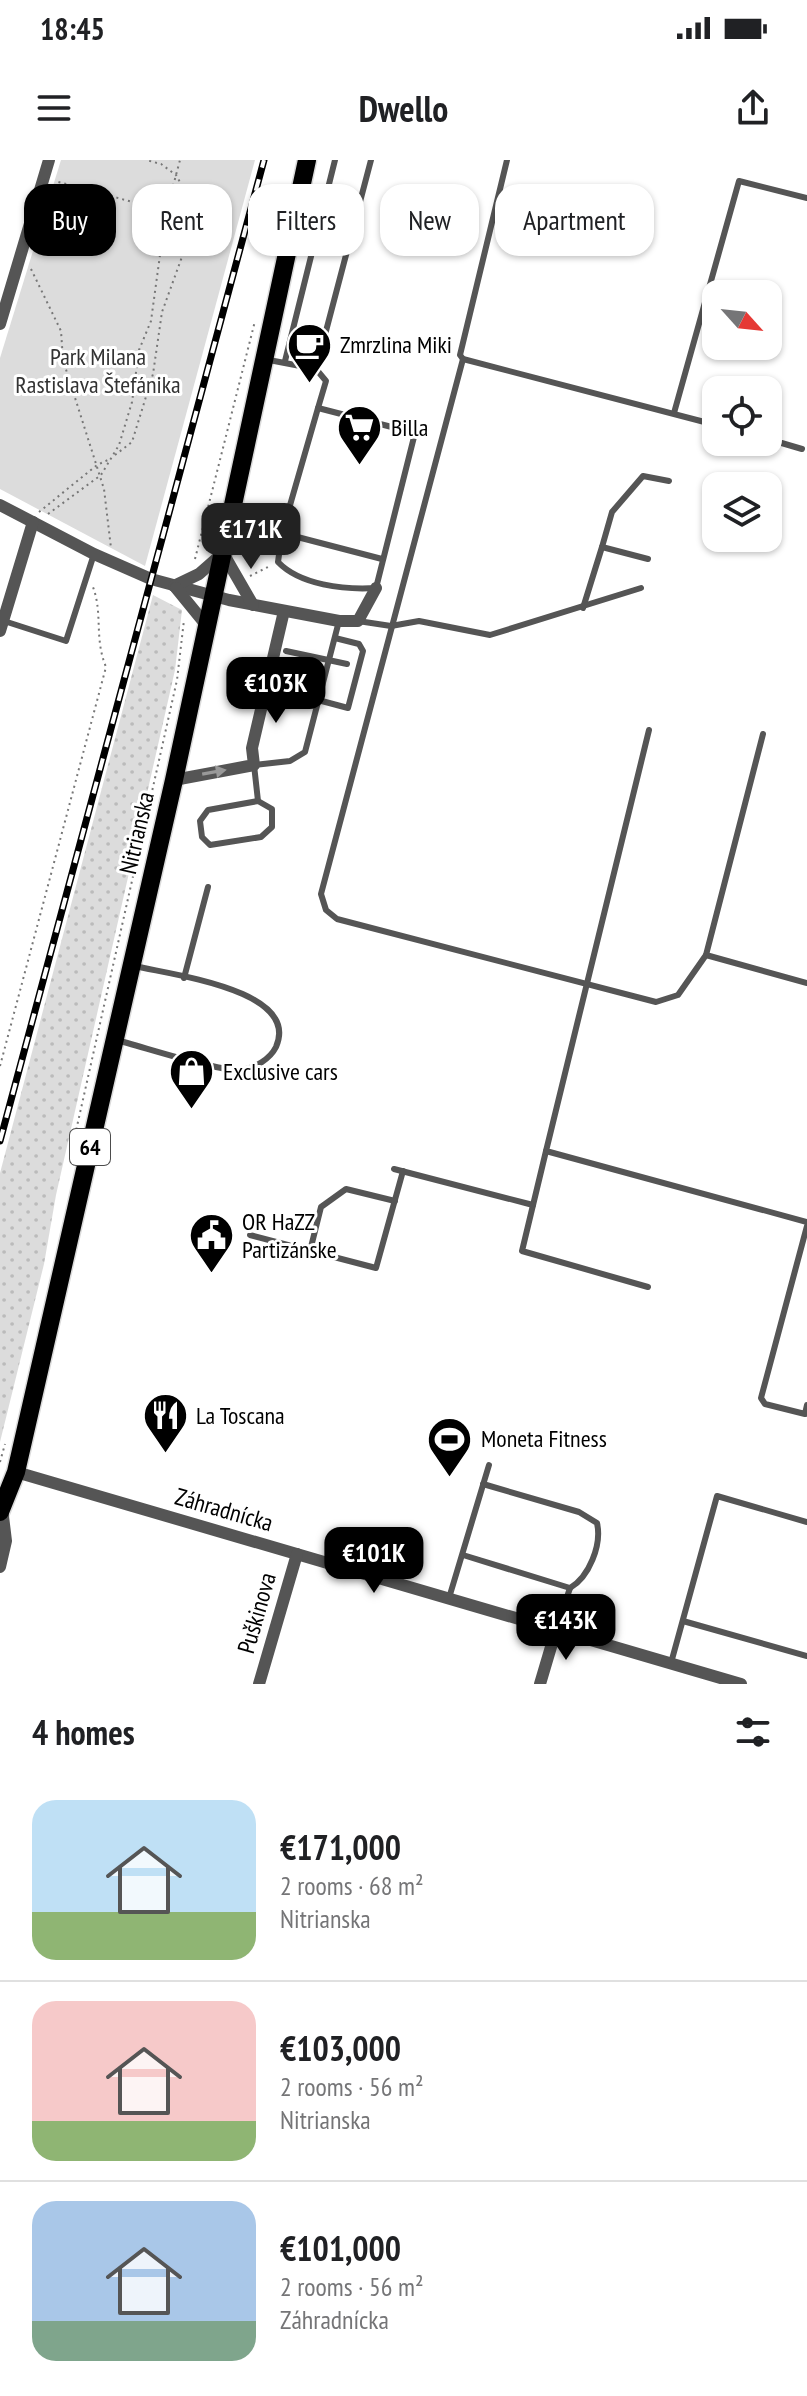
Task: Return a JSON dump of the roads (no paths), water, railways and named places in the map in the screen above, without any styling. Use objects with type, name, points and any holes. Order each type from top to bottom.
[{"type":"main road","name":"Nitrianska","points":[[302,184],[307,160]]},
{"type":"main road","name":"Nitrianska","points":[[1,1510],[8,1467],[114,1040],[174,780],[287,256]]},
{"type":"street","points":[[34,160],[49,178]]},
{"type":"street","points":[[0,324],[49,178],[49,160]]},
{"type":"street","points":[[0,505],[39,520],[94,554],[174,586],[253,605],[339,621],[358,621],[376,588]]},
{"type":"street","points":[[2,626],[39,520]]},
{"type":"street","points":[[174,586],[199,574],[223,553],[253,605]]},
{"type":"street","points":[[174,586],[195,607],[207,626]]},
{"type":"street","points":[[174,780],[254,765],[252,748],[284,611]]},
{"type":"street","name":"Záhradnícka","points":[[8,1467],[741,1684]]},
{"type":"street","points":[[0,1567],[6,1541],[1,1510]]},
{"type":"street","name":"Puškinova","points":[[259,1684],[297,1554]]},
{"type":"street","points":[[540,1684],[556,1630]]},
{"type":"lane","points":[[329,184],[335,160]]},
{"type":"lane","points":[[364,186],[371,160]]},
{"type":"lane","points":[[507,160],[460,355],[463,359],[321,894],[326,910],[337,919],[585,985],[656,1002],[678,995],[706,955],[763,734]]},
{"type":"lane","points":[[674,413],[739,181],[807,198]]},
{"type":"lane","points":[[285,361],[311,256]]},
{"type":"lane","points":[[316,369],[346,256]]},
{"type":"lane","points":[[265,359],[316,369],[326,381],[318,408],[282,533],[278,562],[290,574],[352,589],[376,588],[415,433],[318,408]]},
{"type":"lane","points":[[463,359],[702,421]]},
{"type":"lane","points":[[782,443],[802,449]]},
{"type":"lane","points":[[583,608],[612,512],[643,476],[669,481]]},
{"type":"lane","points":[[282,533],[382,559]]},
{"type":"lane","points":[[602,547],[648,559]]},
{"type":"lane","points":[[2,626],[66,641],[94,554]]},
{"type":"lane","points":[[358,621],[391,626],[419,621],[490,635],[641,588]]},
{"type":"lane","points":[[258,801],[254,765],[290,761],[305,752],[339,621]]},
{"type":"lane","points":[[318,700],[348,708],[363,651],[359,644],[335,638]]},
{"type":"lane","points":[[286,651],[347,664]]},
{"type":"lane","points":[[648,1287],[522,1251],[649,730]]},
{"type":"lane","points":[[258,801],[272,809],[272,827],[261,837],[210,845],[202,837],[200,821],[208,810],[258,801]]},
{"type":"lane","points":[[184,978],[208,887]]},
{"type":"lane","points":[[706,955],[807,983]]},
{"type":"lane","points":[[114,1040],[233,1069],[256,1067],[276,1048],[280,1029],[277,1016],[267,1005],[254,998],[131,965]]},
{"type":"lane","points":[[546,1151],[807,1224],[761,1398],[765,1404],[805,1414],[807,1405]]},
{"type":"lane","points":[[394,1169],[533,1205]]},
{"type":"lane","points":[[250,1235],[376,1268],[403,1171]]},
{"type":"lane","points":[[310,1251],[321,1207],[346,1189],[395,1201]]},
{"type":"lane","points":[[449,1598],[489,1465]]},
{"type":"lane","points":[[483,1484],[579,1512],[597,1523],[599,1531],[592,1559],[580,1582],[570,1588],[556,1630]]},
{"type":"lane","points":[[671,1663],[717,1496],[807,1522]]},
{"type":"lane","points":[[463,1555],[570,1588]]},
{"type":"lane","points":[[683,1621],[807,1656]]},
{"type":"railway","points":[[0,1141],[264,160]]},
{"type":"place","name":"Zmrzlina Miki","points":[[309,384]]},
{"type":"place","name":"Billa","points":[[360,467]]},
{"type":"place","name":"Exclusive cars","points":[[192,1111]]},
{"type":"place","name":"OR HaZZ Partizánske","points":[[211,1275]]},
{"type":"place","name":"La Toscana","points":[[165,1455]]},
{"type":"place","name":"Moneta Fitness","points":[[450,1478]]},
{"type":"park label","name":"Park Milana Rastislava Štefánika","points":[[98,371]]}]
